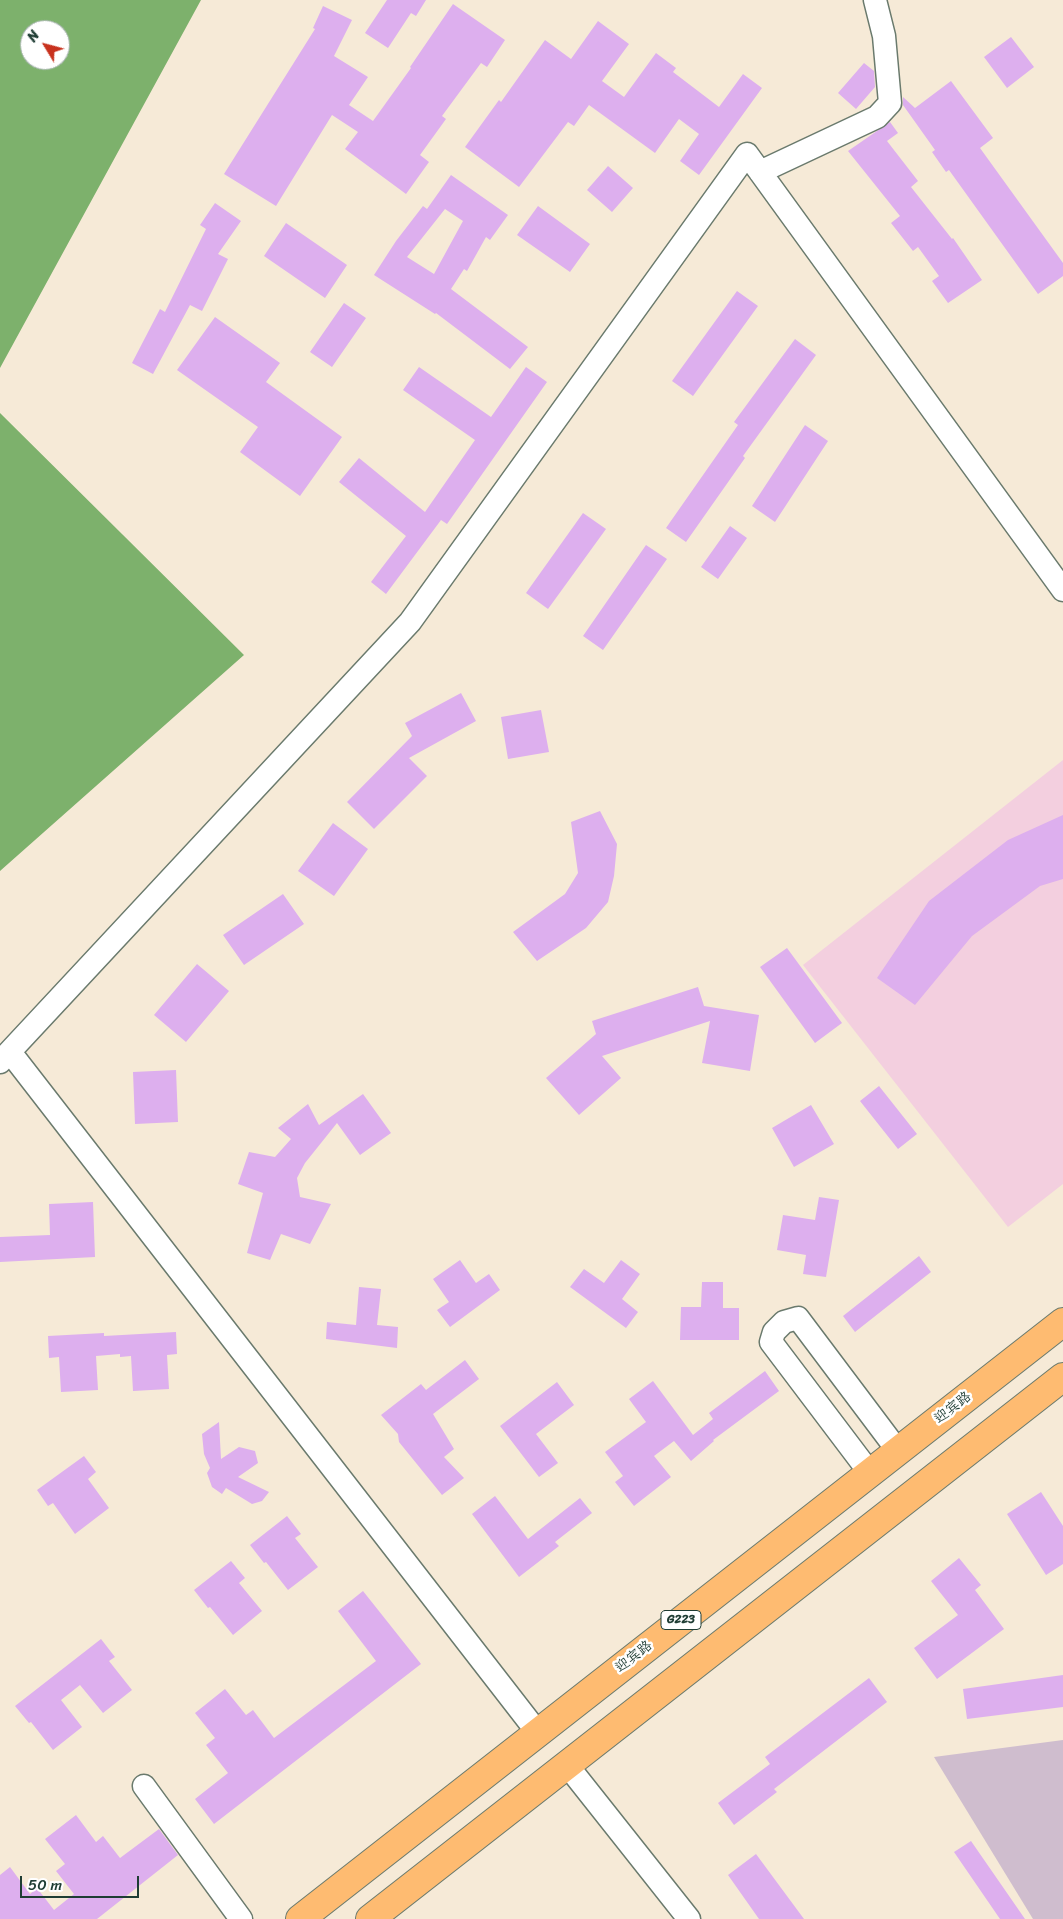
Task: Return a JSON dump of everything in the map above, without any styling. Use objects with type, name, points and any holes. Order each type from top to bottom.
[{"type":"highway","name":"迎宾路","points":[[300,1919],[1063,1322]]},
{"type":"highway","points":[[370,1919],[1063,1377]]},
{"type":"street","points":[[760,172],[877,117],[890,103],[884,36],[875,0]]},
{"type":"street","points":[[538,1733],[5,1057],[410,622],[747,154],[1063,590]]},
{"type":"street","points":[[870,1473],[771,1342],[774,1332],[784,1322],[798,1318],[898,1451]]},
{"type":"street","points":[[567,1765],[689,1919]]},
{"type":"street","points":[[144,1786],[241,1919]]},
{"type":"shaded area","points":[[1063,760],[1063,1184],[1008,1227],[803,965]]},
{"type":"shaded area","points":[[1063,1740],[1063,1919],[1033,1919],[934,1757]]},
{"type":"green space","points":[[0,0],[201,0],[0,368]]},
{"type":"green space","points":[[0,413],[244,655],[0,871]]},
{"type":"building","points":[[387,0],[426,0],[416,16],[411,13],[388,48],[365,33]]},
{"type":"building","points":[[453,4],[505,40],[487,67],[481,63],[442,116],[446,119],[420,155],[429,162],[406,194],[345,149],[358,132],[332,115],[276,206],[224,174],[315,29],[313,28],[323,6],[352,20],[334,56],[368,77],[349,105],[373,121]]},
{"type":"building","points":[[598,21],[629,44],[602,81],[624,97],[656,53],[676,68],[673,72],[719,107],[743,74],[762,88],[699,175],[680,161],[699,134],[679,119],[655,153],[589,105],[574,126],[568,122],[519,187],[465,147],[499,100],[501,102],[545,40],[571,59]]},
{"type":"building","points":[[1011,37],[1034,67],[1007,88],[984,57]]},
{"type":"building","points":[[864,63],[874,71],[875,87],[856,109],[838,93]]},
{"type":"building","points":[[951,81],[993,138],[980,148],[1063,263],[1063,276],[1038,294],[949,170],[946,172],[932,152],[935,150],[903,105],[903,97],[915,108]]},
{"type":"building","points":[[890,122],[898,133],[887,141],[918,181],[911,187],[953,238],[982,280],[948,303],[932,281],[939,276],[918,247],[913,251],[891,223],[900,216],[848,151]]},
{"type":"building","points":[[608,166],[633,188],[612,212],[587,190]]},
{"type":"building","points":[[451,175],[508,215],[490,240],[486,237],[467,271],[464,269],[451,289],[528,347],[510,369],[436,313],[374,275],[396,241],[423,206],[427,209]],"holes":[[[445,209],[463,221],[434,274],[407,257]]]},
{"type":"building","points":[[215,203],[241,221],[218,254],[228,259],[202,311],[190,305],[153,374],[132,363],[160,309],[165,312],[206,229],[200,225]]},
{"type":"building","points":[[538,206],[590,244],[570,272],[517,235]]},
{"type":"building","points":[[286,223],[347,265],[325,298],[264,256]]},
{"type":"building","points":[[737,291],[758,306],[693,396],[672,381]]},
{"type":"building","points":[[344,303],[366,318],[332,367],[310,352]]},
{"type":"building","points":[[215,317],[280,363],[266,382],[342,437],[300,496],[240,452],[258,427],[177,370]]},
{"type":"building","points":[[795,339],[816,355],[743,456],[745,458],[686,542],[666,528],[738,425],[734,422]]},
{"type":"building","points":[[419,367],[491,417],[526,367],[547,382],[447,524],[441,520],[386,594],[371,582],[406,536],[339,482],[359,458],[425,512],[475,440],[403,390]]},
{"type":"building","points":[[805,425],[828,441],[775,522],[752,506]]},
{"type":"building","points":[[583,513],[606,529],[548,609],[526,593]]},
{"type":"building","points":[[730,526],[747,538],[718,579],[701,567]]},
{"type":"building","points":[[646,545],[667,559],[603,650],[583,636]]},
{"type":"building","points":[[461,693],[476,721],[409,758],[427,776],[374,829],[347,802],[412,736],[405,723]]},
{"type":"building","points":[[541,710],[549,752],[508,759],[501,717]]},
{"type":"building","points":[[600,811],[617,844],[614,876],[608,902],[586,928],[537,961],[513,932],[565,894],[578,873],[571,822]]},
{"type":"building","points":[[1063,815],[1063,879],[1040,886],[972,936],[915,1005],[877,978],[929,901],[1008,840]]},
{"type":"building","points":[[333,823],[368,849],[334,896],[298,871]]},
{"type":"building","points":[[283,894],[304,924],[244,965],[223,935]]},
{"type":"building","points":[[787,948],[842,1023],[815,1043],[760,967]]},
{"type":"building","points":[[197,964],[229,991],[186,1042],[154,1015]]},
{"type":"building","points":[[698,987],[704,1006],[759,1015],[750,1071],[702,1063],[710,1021],[602,1056],[621,1078],[579,1115],[546,1078],[596,1034],[592,1021]]},
{"type":"building","points":[[176,1070],[178,1122],[135,1124],[133,1072]]},
{"type":"building","points":[[879,1086],[917,1134],[898,1149],[860,1101]]},
{"type":"building","points":[[363,1094],[391,1133],[360,1155],[337,1123],[305,1163],[297,1178],[300,1197],[331,1204],[310,1244],[281,1234],[270,1260],[247,1253],[263,1193],[238,1184],[249,1152],[275,1157],[291,1139],[278,1128],[308,1104],[319,1125]]},
{"type":"building","points":[[811,1105],[834,1144],[794,1167],[772,1128]]},
{"type":"building","points":[[819,1197],[839,1200],[826,1277],[803,1274],[806,1255],[777,1250],[783,1215],[815,1220]]},
{"type":"building","points":[[93,1202],[95,1257],[0,1262],[0,1237],[50,1235],[49,1204]]},
{"type":"building","points":[[919,1256],[931,1272],[855,1332],[843,1316]]},
{"type":"building","points":[[460,1260],[476,1283],[489,1274],[500,1290],[450,1327],[437,1310],[449,1302],[433,1279]]},
{"type":"building","points":[[621,1260],[640,1274],[622,1299],[638,1312],[626,1328],[570,1287],[584,1269],[604,1283]]},
{"type":"building","points":[[702,1282],[723,1282],[723,1308],[739,1308],[739,1340],[680,1340],[681,1307],[701,1307]]},
{"type":"building","points":[[359,1287],[381,1289],[377,1325],[398,1327],[397,1348],[326,1339],[327,1322],[356,1325]]},
{"type":"building","points":[[176,1332],[177,1354],[167,1355],[169,1389],[133,1391],[131,1356],[120,1357],[120,1354],[96,1356],[98,1390],[61,1392],[59,1357],[49,1358],[48,1336],[104,1333],[104,1336]]},
{"type":"building","points":[[465,1360],[479,1379],[433,1414],[454,1449],[444,1457],[464,1478],[442,1495],[399,1442],[398,1434],[381,1415],[421,1384],[426,1390]]},
{"type":"building","points":[[765,1371],[779,1391],[713,1440],[691,1461],[674,1441],[654,1456],[671,1477],[634,1506],[615,1482],[623,1476],[605,1452],[646,1422],[629,1399],[653,1381],[693,1435],[713,1419],[709,1413]]},
{"type":"building","points":[[557,1382],[574,1405],[536,1434],[558,1463],[539,1477],[500,1426]]},
{"type":"building","points":[[219,1422],[221,1459],[239,1447],[255,1451],[258,1463],[238,1477],[269,1492],[262,1501],[252,1504],[226,1488],[222,1494],[212,1487],[207,1473],[210,1468],[204,1454],[202,1434]]},
{"type":"building","points":[[84,1456],[96,1472],[88,1479],[109,1508],[75,1534],[53,1503],[48,1506],[37,1490]]},
{"type":"building","points":[[1041,1492],[1063,1526],[1063,1564],[1046,1575],[1007,1514]]},
{"type":"building","points":[[495,1496],[528,1539],[580,1498],[592,1513],[555,1542],[559,1546],[519,1577],[472,1514]]},
{"type":"building","points":[[287,1516],[301,1534],[295,1538],[318,1567],[288,1590],[250,1545]]},
{"type":"building","points":[[959,1558],[981,1585],[975,1590],[1004,1629],[937,1679],[914,1648],[958,1615],[931,1581]]},
{"type":"building","points":[[231,1561],[245,1578],[239,1583],[262,1611],[233,1635],[194,1590]]},
{"type":"building","points":[[363,1591],[421,1664],[214,1824],[195,1799],[228,1773],[206,1745],[215,1738],[195,1713],[225,1689],[246,1715],[253,1710],[274,1738],[376,1661],[338,1611]]},
{"type":"building","points":[[101,1639],[115,1657],[109,1661],[132,1690],[103,1713],[80,1685],[61,1700],[82,1727],[53,1750],[31,1722],[29,1723],[15,1706]]},
{"type":"building","points":[[1063,1675],[1063,1707],[967,1719],[963,1689]]},
{"type":"building","points":[[869,1678],[887,1702],[774,1789],[777,1792],[734,1825],[718,1803],[770,1764],[765,1757]]},
{"type":"building","points":[[76,1815],[96,1842],[103,1836],[120,1858],[159,1829],[178,1855],[97,1919],[0,1919],[0,1875],[10,1867],[30,1894],[37,1888],[54,1910],[74,1894],[56,1871],[65,1864],[45,1839]]},
{"type":"building","points":[[971,1841],[1025,1919],[1000,1919],[954,1852]]},
{"type":"building","points":[[756,1854],[804,1919],[759,1919],[728,1875]]}]
